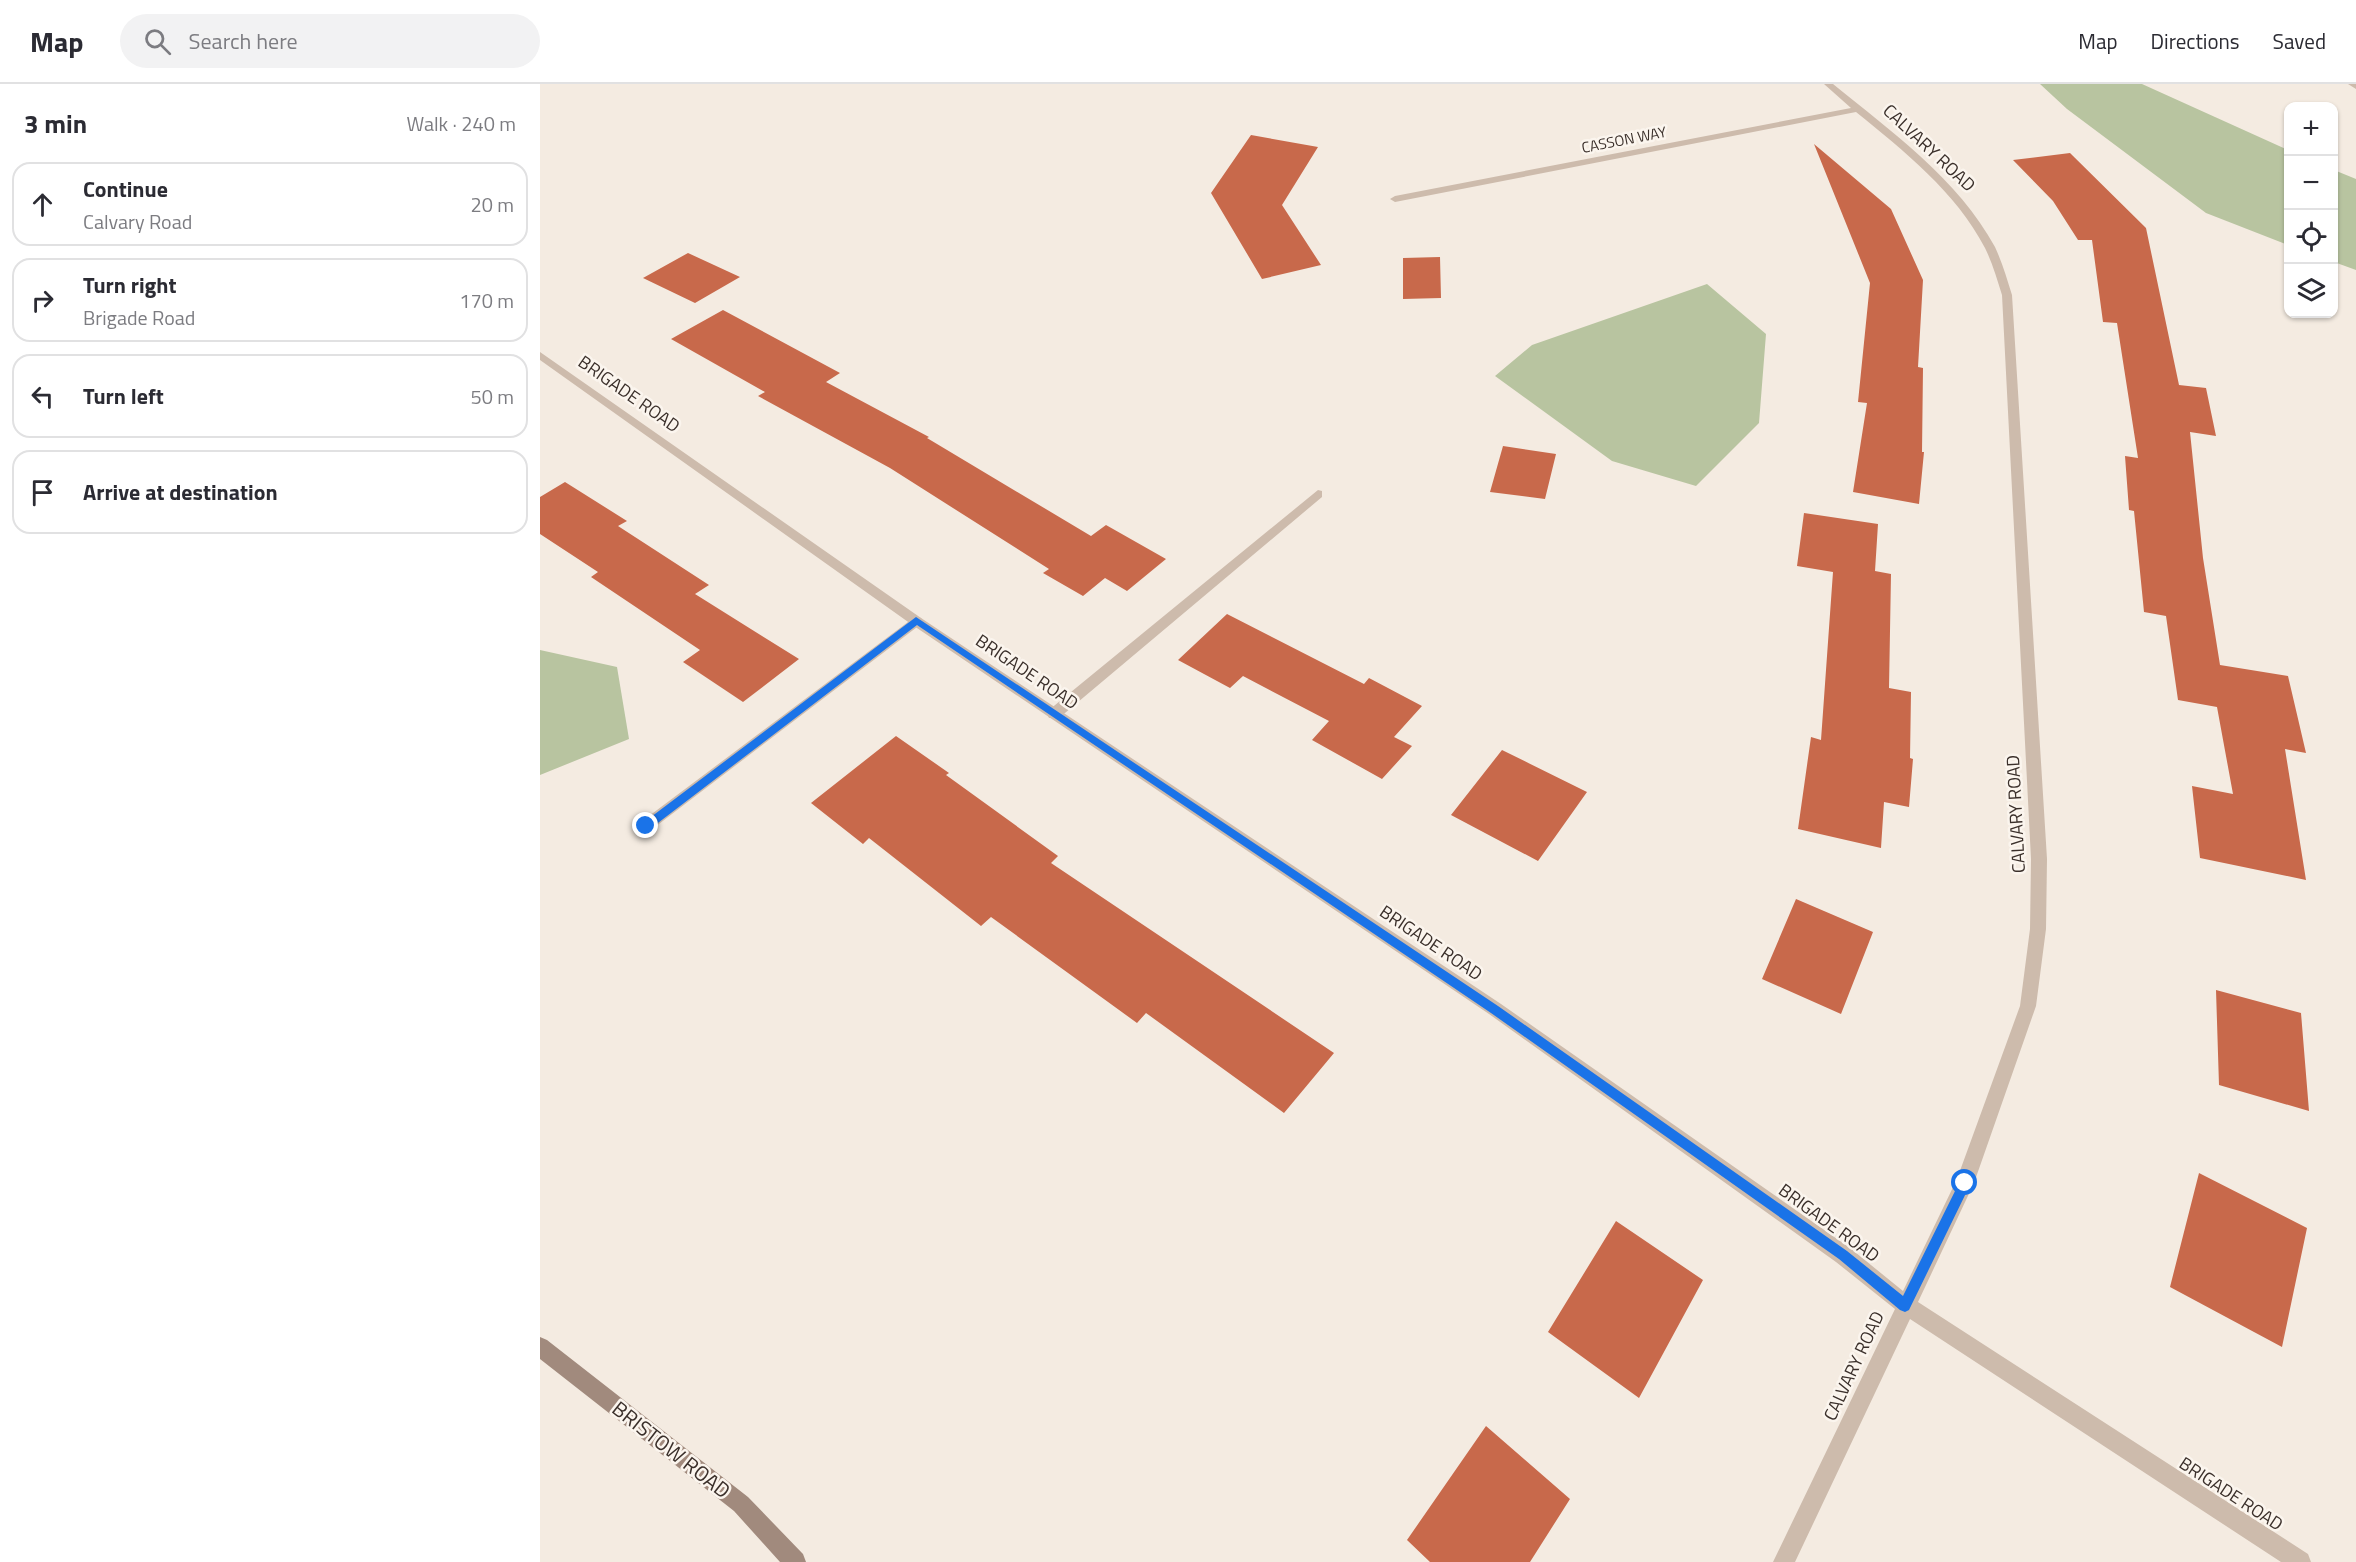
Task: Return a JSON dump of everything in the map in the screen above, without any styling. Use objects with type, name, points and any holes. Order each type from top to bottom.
[{"type":"main road","name":"BRISTOW ROAD","points":[[540,1347],[741,1504],[795,1562]]},
{"type":"street","name":"CALVARY ROAD","points":[[1784,1562],[1965,1183],[2028,1006],[2038,929],[2039,859],[2007,296],[1989,248],[1965,209],[1941,181],[1828,84]]},
{"type":"street","name":"CASSON WAY","points":[[1395,199],[1858,109]]},
{"type":"street","name":"BRIGADE ROAD","points":[[540,355],[916,621],[1504,1016],[1843,1255],[1905,1305],[2300,1562]]},
{"type":"street","points":[[1054,714],[1318,494]]},
{"type":"street","points":[[646,826],[916,621]]},
{"type":"green space","points":[[2040,84],[2142,84],[2284,148],[2284,243],[2206,213],[2067,109]]},
{"type":"green space","points":[[2338,172],[2356,179],[2356,270],[2338,263]]},
{"type":"green space","points":[[1707,284],[1766,334],[1759,423],[1696,486],[1612,461],[1495,376],[1532,345]]},
{"type":"green space","points":[[540,650],[617,667],[629,739],[540,775]]},
{"type":"building","points":[[1251,135],[1318,147],[1282,205],[1321,265],[1262,279],[1211,193]]},
{"type":"building","points":[[1814,144],[1891,209],[1923,280],[1918,367],[1923,368],[1922,452],[1924,452],[1919,504],[1853,492],[1867,403],[1858,402],[1870,283]]},
{"type":"building","points":[[2070,153],[2146,228],[2179,385],[2206,388],[2216,436],[2190,432],[2203,558],[2220,665],[2288,676],[2306,753],[2285,749],[2306,880],[2200,858],[2192,786],[2233,794],[2217,707],[2178,700],[2166,616],[2144,612],[2134,511],[2129,510],[2125,456],[2138,458],[2117,323],[2103,322],[2092,240],[2078,240],[2053,201],[2013,160]]},
{"type":"building","points":[[688,253],[740,277],[695,303],[643,278]]},
{"type":"building","points":[[1440,257],[1441,298],[1403,299],[1403,258]]},
{"type":"building","points":[[723,310],[840,373],[826,382],[929,437],[927,438],[1091,536],[1106,525],[1166,559],[1127,591],[1105,578],[1083,596],[1043,573],[1049,569],[890,468],[758,396],[765,392],[671,339]]},
{"type":"building","points":[[1503,446],[1556,454],[1545,499],[1490,492]]},
{"type":"building","points":[[565,482],[627,521],[618,526],[709,585],[695,594],[799,659],[743,702],[683,662],[700,650],[591,577],[598,572],[540,534],[540,497]]},
{"type":"building","points":[[1804,513],[1878,524],[1875,571],[1891,574],[1889,688],[1911,692],[1910,758],[1913,759],[1909,807],[1884,802],[1881,848],[1798,829],[1811,737],[1821,740],[1833,572],[1797,566]]},
{"type":"building","points":[[1227,614],[1364,684],[1369,678],[1422,706],[1394,737],[1412,746],[1382,779],[1312,740],[1329,721],[1243,676],[1230,688],[1178,660]]},
{"type":"building","points":[[896,736],[949,773],[946,775],[1058,856],[1051,863],[1334,1053],[1284,1113],[1146,1013],[1137,1023],[991,917],[981,926],[869,838],[863,844],[811,803]]},
{"type":"building","points":[[1502,750],[1587,792],[1538,861],[1451,815]]},
{"type":"building","points":[[1796,899],[1873,932],[1841,1014],[1762,979]]},
{"type":"building","points":[[2216,990],[2301,1013],[2309,1111],[2219,1085]]},
{"type":"building","points":[[2199,1173],[2307,1228],[2282,1347],[2170,1287]]},
{"type":"building","points":[[1616,1221],[1703,1280],[1639,1398],[1548,1332]]},
{"type":"building","points":[[1486,1426],[1570,1499],[1530,1562],[1430,1562],[1407,1540]]},
{"type":"route","points":[[646,826],[916,621],[1495,1010],[1843,1255],[1905,1305],[1965,1183]]}]
